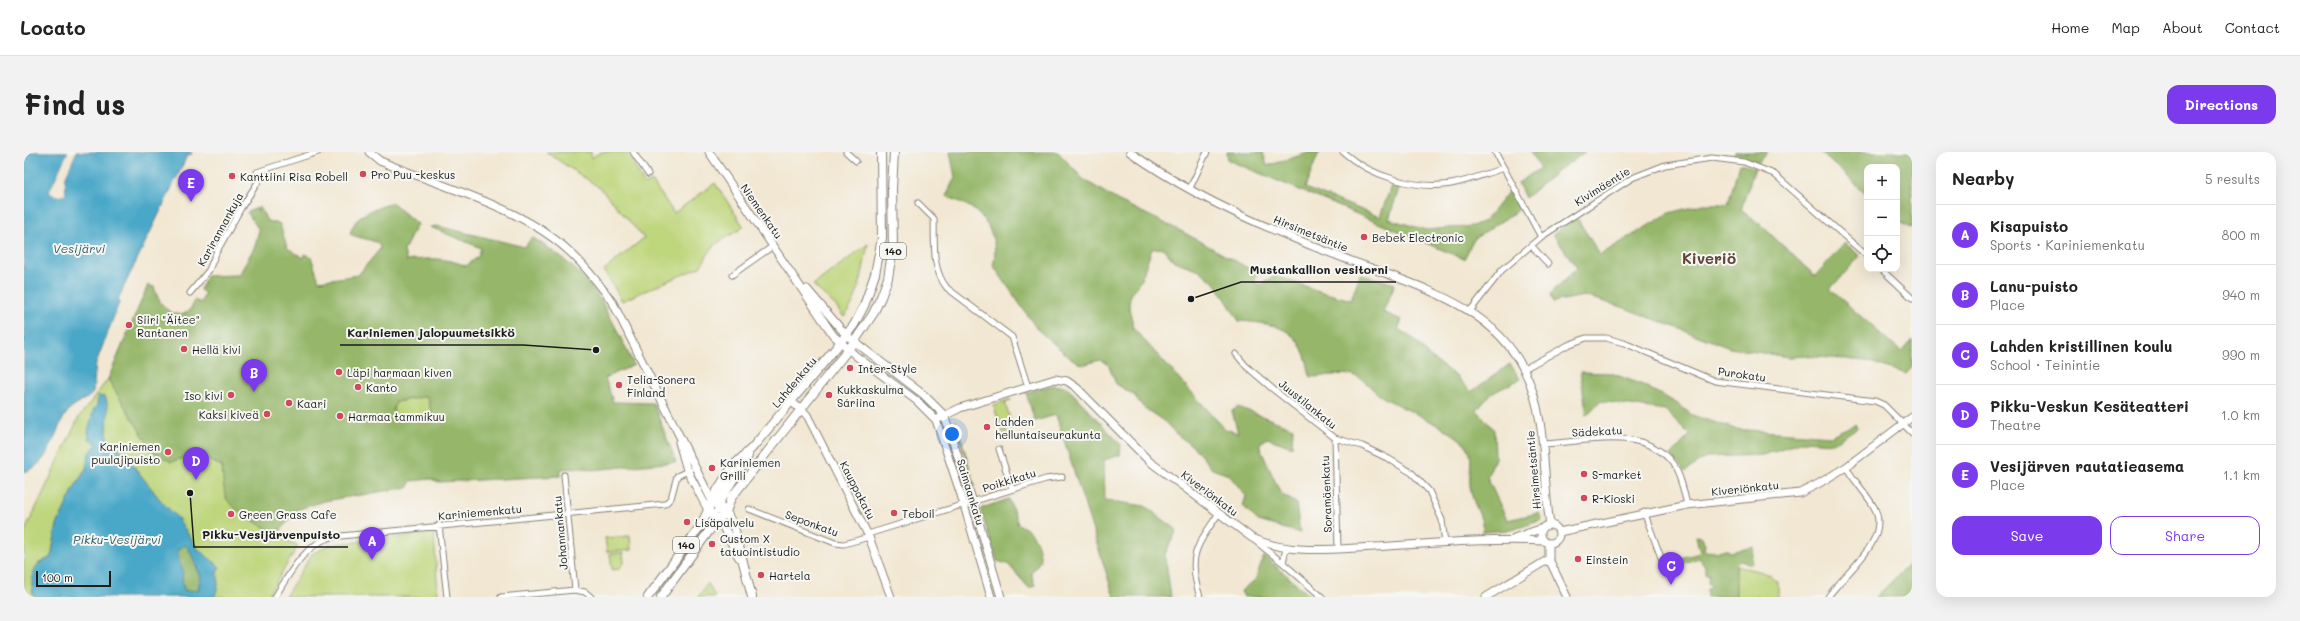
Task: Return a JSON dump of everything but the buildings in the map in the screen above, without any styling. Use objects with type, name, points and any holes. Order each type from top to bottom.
[{"type":"main road","name":"Lahdenkatu","points":[[715,504],[752,448],[841,342],[870,291],[879,257],[882,238],[880,152]]},
{"type":"main road","name":"Lahdenkatu","points":[[661,597],[726,512],[732,498],[854,342],[873,314],[881,297],[892,261],[894,152]]},
{"type":"main road","points":[[715,504],[726,512],[734,527],[752,597]]},
{"type":"main road","points":[[715,504],[719,520],[741,559]]},
{"type":"main road","name":"140","points":[[648,597],[701,525],[708,510],[715,504]]},
{"type":"main road","points":[[708,510],[719,520]]},
{"type":"street","name":"Karirannankuja","points":[[190,293],[209,270],[216,253],[241,208],[258,182],[257,172],[318,152]]},
{"type":"street","points":[[369,152],[380,161],[510,213],[544,233],[569,251],[597,281],[613,303],[679,437],[708,510]]},
{"type":"street","points":[[633,152],[648,174]]},
{"type":"street","name":"Niemenkatu","points":[[709,152],[841,342]]},
{"type":"street","points":[[846,152],[856,161]]},
{"type":"street","name":"Hirsimetsäntie","points":[[1130,152],[1190,188],[1246,218],[1340,257],[1442,295],[1482,319],[1505,341],[1524,369],[1536,404],[1542,444],[1550,524]]},
{"type":"street","points":[[1190,188],[1207,152]]},
{"type":"street","points":[[1343,152],[1359,164],[1376,172],[1417,184],[1451,184],[1504,168]]},
{"type":"street","points":[[1494,152],[1541,237]]},
{"type":"street","name":"Kivimäentie","points":[[1470,311],[1502,270],[1531,245],[1632,178],[1665,165],[1712,158],[1744,162],[1774,174],[1864,253]]},
{"type":"street","points":[[918,203],[934,219],[936,268],[940,279],[947,288],[1012,337],[1016,343],[1028,387]]},
{"type":"street","points":[[1531,245],[1548,264]]},
{"type":"street","points":[[732,275],[773,246]]},
{"type":"street","points":[[1884,272],[1912,298]]},
{"type":"street","name":"Niemenkatu","points":[[798,282],[804,286],[846,335],[854,342]]},
{"type":"street","name":"Purokatu","points":[[1524,369],[1568,344],[1586,338],[1606,338],[1624,343],[1716,381],[1875,400],[1884,405],[1912,433]]},
{"type":"street","name":"Saimaankatu","points":[[841,342],[848,349],[917,401],[936,420],[964,505],[991,597]]},
{"type":"street","name":"Saimaankatu","points":[[854,342],[924,396],[944,416],[973,502],[1001,597]]},
{"type":"street","name":"Juustilankatu","points":[[1236,354],[1246,366],[1334,438],[1362,446],[1389,459],[1412,473],[1429,491],[1442,520],[1445,543]]},
{"type":"street","name":"Kiveriönkatu","points":[[936,420],[960,408],[1055,379],[1070,382],[1149,461],[1252,538],[1286,548],[1338,548],[1510,539],[1546,542]]},
{"type":"street","name":"Kauppakatu","points":[[792,402],[807,415],[869,536],[891,597]]},
{"type":"street","name":"Kiveriönkatu","points":[[1559,532],[1644,512],[1687,505],[1800,493],[1846,467],[1912,417]]},
{"type":"street","name":"Soramäenkatu","points":[[1334,438],[1338,548]]},
{"type":"street","name":"Sädekatu","points":[[1542,444],[1624,439],[1652,447],[1674,464],[1681,482],[1687,505]]},
{"type":"street","points":[[999,449],[1012,489]]},
{"type":"street","points":[[1828,597],[1872,545],[1878,530],[1878,521],[1874,507],[1846,467]]},
{"type":"street","points":[[691,469],[715,504]]},
{"type":"street","name":"Kariniemenkatu","points":[[275,597],[297,562],[317,542],[336,536],[439,525],[568,515],[665,504],[671,498],[677,476],[691,469]]},
{"type":"street","name":"Johannankatu","points":[[564,475],[575,590]]},
{"type":"street","name":"Poikkikatu","points":[[964,505],[1012,489],[1062,477]]},
{"type":"street","name":"Seponkatu","points":[[749,510],[835,543],[844,544],[964,505]]},
{"type":"street","points":[[1644,512],[1665,568]]},
{"type":"street","points":[[1200,597],[1195,581],[1194,557],[1197,547],[1219,513]]},
{"type":"street","points":[[1546,542],[1557,540],[1559,532],[1550,524],[1542,528],[1541,536],[1546,542],[1549,559],[1567,597]]},
{"type":"street","points":[[439,525],[446,597]]},
{"type":"street","name":"Kiveriönkatu","points":[[1510,539],[1542,528]]},
{"type":"street","points":[[1252,538],[1322,597]]},
{"type":"street","points":[[1283,564],[1286,548]]},
{"type":"street","points":[[1486,597],[1549,559]]},
{"type":"street","points":[[501,597],[575,590],[585,592],[591,597]]},
{"type":"green space","points":[[546,152],[591,152],[591,158],[601,152],[626,152],[645,185],[652,181],[674,213],[715,183],[744,227],[714,245],[700,267],[622,301],[604,270],[644,238],[600,188]]},
{"type":"green space","points":[[950,152],[1058,152],[1083,179],[1117,200],[1181,231],[1257,273],[1254,283],[1262,285],[1265,281],[1276,276],[1322,292],[1351,300],[1360,274],[1395,284],[1383,312],[1402,320],[1398,329],[1414,339],[1430,357],[1457,377],[1471,392],[1510,364],[1520,379],[1491,394],[1477,410],[1494,430],[1495,458],[1487,477],[1507,520],[1539,513],[1542,520],[1512,530],[1483,532],[1483,526],[1471,493],[1471,459],[1469,449],[1459,439],[1438,425],[1381,396],[1358,377],[1344,374],[1310,377],[1307,361],[1302,349],[1296,339],[1288,332],[1268,324],[1239,321],[1216,284],[1199,270],[1174,261],[1163,248],[1152,249],[1141,280],[1130,295],[1129,308],[1134,329],[1225,429],[1238,433],[1232,411],[1238,407],[1293,428],[1292,447],[1267,438],[1260,444],[1260,448],[1281,494],[1296,503],[1300,533],[1258,521],[1243,506],[1246,496],[1229,475],[1212,469],[1194,447],[1175,433],[1165,422],[1143,407],[1134,395],[1116,384],[1108,364],[1100,360],[1082,365],[1069,357],[1037,329],[993,265],[995,258],[994,242],[985,221],[971,208],[946,196],[955,177]]},
{"type":"green space","points":[[1227,152],[1263,152],[1267,166],[1311,152],[1319,152],[1305,188],[1380,217],[1392,183],[1400,185],[1389,219],[1426,230],[1472,226],[1485,221],[1509,191],[1520,209],[1474,239],[1464,259],[1228,160]]},
{"type":"green space","points":[[1530,152],[1585,152],[1559,170],[1525,198],[1518,183],[1540,168]]},
{"type":"green space","points":[[1735,152],[1767,152],[1758,163],[1734,155]]},
{"type":"green space","points":[[1820,152],[1912,152],[1912,228],[1900,221],[1900,164],[1864,164],[1864,191]]},
{"type":"green space","points":[[1739,164],[1755,168],[1741,209],[1761,225],[1815,276],[1845,243],[1860,256],[1830,289],[1901,352],[1912,340],[1912,367],[1906,374],[1867,361],[1806,356],[1789,357],[1730,348],[1622,307],[1584,296],[1553,302],[1550,294],[1577,268],[1553,234],[1577,218],[1600,255],[1669,213],[1704,204],[1728,204]]},
{"type":"green space","points":[[393,203],[417,224],[404,250],[406,261],[436,259],[451,261],[466,266],[478,257],[481,248],[430,227],[437,226],[525,247],[532,237],[573,267],[587,281],[599,298],[634,365],[605,378],[613,402],[653,403],[676,462],[591,470],[584,468],[561,469],[561,476],[439,482],[431,479],[410,481],[409,487],[324,501],[296,510],[278,534],[249,518],[229,502],[224,491],[222,466],[197,457],[186,457],[171,462],[153,452],[108,379],[148,285],[154,287],[158,298],[164,306],[176,314],[182,315],[190,310],[195,300],[201,303],[205,293],[200,290],[206,276],[239,275],[255,246],[259,230],[247,212],[260,207],[257,211],[261,209],[267,221],[280,224],[287,248],[304,258],[304,254],[311,257],[319,281],[358,275],[380,249],[379,244],[375,242],[350,234],[353,227],[356,221],[366,213]],"holes":[[[427,396],[433,418],[396,420],[393,409],[396,402]]]},
{"type":"green space","points":[[868,244],[854,301],[844,317],[835,305],[813,285]]},
{"type":"green space","points":[[1580,372],[1611,373],[1643,385],[1678,404],[1692,415],[1735,429],[1830,436],[1855,424],[1857,428],[1833,443],[1803,441],[1763,455],[1706,457],[1685,472],[1671,455],[1690,435],[1665,410],[1600,401],[1587,415]]},
{"type":"green space","points":[[108,379],[130,414],[171,462],[186,457],[197,457],[222,466],[226,498],[267,529],[298,546],[267,597],[214,597],[219,580],[216,563],[206,557],[197,548],[177,517],[162,502],[121,450],[97,444],[89,453],[86,469],[74,488],[57,525],[51,557],[39,563],[32,590],[34,597],[24,597],[24,533],[79,417]]},
{"type":"green space","points":[[1053,385],[1067,387],[1121,445],[1120,455],[1104,460],[1105,500],[1145,506],[1177,530],[1165,554],[1171,597],[1114,597],[1056,415],[1035,421],[1026,393]]},
{"type":"green space","points":[[427,396],[433,418],[396,420],[393,409],[396,402]]},
{"type":"green space","points":[[1010,399],[1011,401],[1005,403],[1013,429],[1011,434],[1009,429],[1006,430],[1007,436],[1005,437],[993,405]]},
{"type":"green space","points":[[956,421],[975,486],[974,487],[955,424]]},
{"type":"green space","points":[[1009,499],[1018,524],[1028,530],[1035,538],[1040,554],[1041,560],[1031,573],[1035,586],[1029,588],[1008,564],[997,561],[981,511],[982,508]]},
{"type":"green space","points":[[434,533],[438,597],[285,597],[312,554],[329,545]]},
{"type":"green space","points":[[630,536],[631,550],[607,552],[605,538]]},
{"type":"green space","points":[[1696,536],[1702,537],[1705,544],[1704,551],[1716,552],[1725,549],[1731,552],[1754,547],[1752,563],[1750,564],[1741,560],[1736,565],[1736,596],[1707,597],[1707,589],[1712,586],[1708,583],[1709,574],[1705,574],[1705,566],[1699,558],[1671,567],[1671,561],[1700,553]]},
{"type":"green space","points":[[185,545],[189,550],[201,576],[198,590],[185,591],[182,582],[182,568],[178,559],[178,549]]},
{"type":"green space","points":[[623,553],[624,563],[619,569],[612,570],[610,554]]},
{"type":"green space","points":[[1264,556],[1312,597],[1244,597],[1241,591],[1255,580]]},
{"type":"green space","points":[[1912,561],[1912,597],[1876,597]]},
{"type":"green space","points":[[1736,566],[1770,575],[1778,581],[1778,597],[1733,597]]},
{"type":"green space","points":[[708,583],[715,597],[698,597]]},
{"type":"water","name":"Vesijärvi","points":[[24,152],[68,152],[50,191],[51,194],[60,196],[65,194],[65,177],[76,152],[192,152],[191,155],[188,154],[118,299],[119,303],[96,363],[93,393],[70,409],[59,426],[52,445],[47,453],[34,468],[24,472]]},
{"type":"water","name":"Pikku-Vesijärvi","points":[[98,395],[106,398],[108,407],[107,438],[121,450],[162,502],[177,517],[197,548],[220,567],[216,574],[218,586],[214,597],[34,597],[32,579],[34,570],[40,563],[51,557],[57,525],[74,488],[86,469],[89,453],[97,444],[89,439],[88,431],[94,408],[97,405]],"holes":[[[185,545],[201,576],[198,590],[185,591],[183,585],[182,568],[178,557],[178,549]]]},
{"type":"pier","points":[[68,152],[70,153],[52,191],[60,194],[64,193],[63,177],[74,152],[76,152],[65,177],[65,194],[60,196],[51,194],[50,191]]},
{"type":"place","name":"Pro Puu -keskus","points":[[363,174]]},
{"type":"place","name":"Kanttiini Risa Robell","points":[[232,176]]},
{"type":"place","name":"Vesijärven rautatieasema","points":[[191,202]]},
{"type":"place","name":"Bebek Electronic","points":[[1364,237]]},
{"type":"place","name":"Mustankallion vesitorni","points":[[1191,299]]},
{"type":"place","name":"Siiri \"Äitee\" Rantanen","points":[[129,325]]},
{"type":"place","name":"Hellä kivi","points":[[184,349]]},
{"type":"place","name":"Kariniemen jalopuumetsikkö","points":[[596,350]]},
{"type":"place","name":"Inter-Style","points":[[850,368]]},
{"type":"place","name":"Läpi harmaan kiven","points":[[339,372]]},
{"type":"place","name":"Telia-Sonera Finland","points":[[619,385]]},
{"type":"place","name":"Kanto","points":[[358,387]]},
{"type":"place","name":"Lanu-puisto","points":[[254,392]]},
{"type":"place","name":"Iso kivi","points":[[231,395]]},
{"type":"place","name":"Kukkaskulma Sáriina","points":[[829,395]]},
{"type":"place","name":"Kaari","points":[[289,403]]},
{"type":"place","name":"Kaksi kiveä","points":[[267,414]]},
{"type":"place","name":"Harmaa tammikuu","points":[[340,416]]},
{"type":"place","name":"Lahden helluntaiseurakunta","points":[[987,427]]},
{"type":"place","name":"Kariniemen puulajipuisto","points":[[168,452]]},
{"type":"place","name":"Kariniemen Grilli","points":[[712,468]]},
{"type":"place","name":"S-market","points":[[1584,474]]},
{"type":"place","name":"Pikku-Veskun Kesäteatteri","points":[[196,480]]},
{"type":"place","name":"Pikku-Vesijärvenpuisto","points":[[190,493]]},
{"type":"place","name":"R-Kioski","points":[[1584,498]]},
{"type":"place","name":"Teboil","points":[[894,513]]},
{"type":"place","name":"Green Grass Cafe","points":[[231,514]]},
{"type":"place","name":"Lisäpalvelu","points":[[687,522]]},
{"type":"place","name":"Custom X tatuointistudio","points":[[712,544]]},
{"type":"place","name":"Einstein","points":[[1578,559]]},
{"type":"place","name":"Kisapuisto","points":[[372,560]]},
{"type":"place","name":"Hartela","points":[[761,575]]},
{"type":"place","name":"Lahden kristillinen koulu","points":[[1671,585]]},
{"type":"district","name":"Kiveriö","points":[[1709,258]]}]
